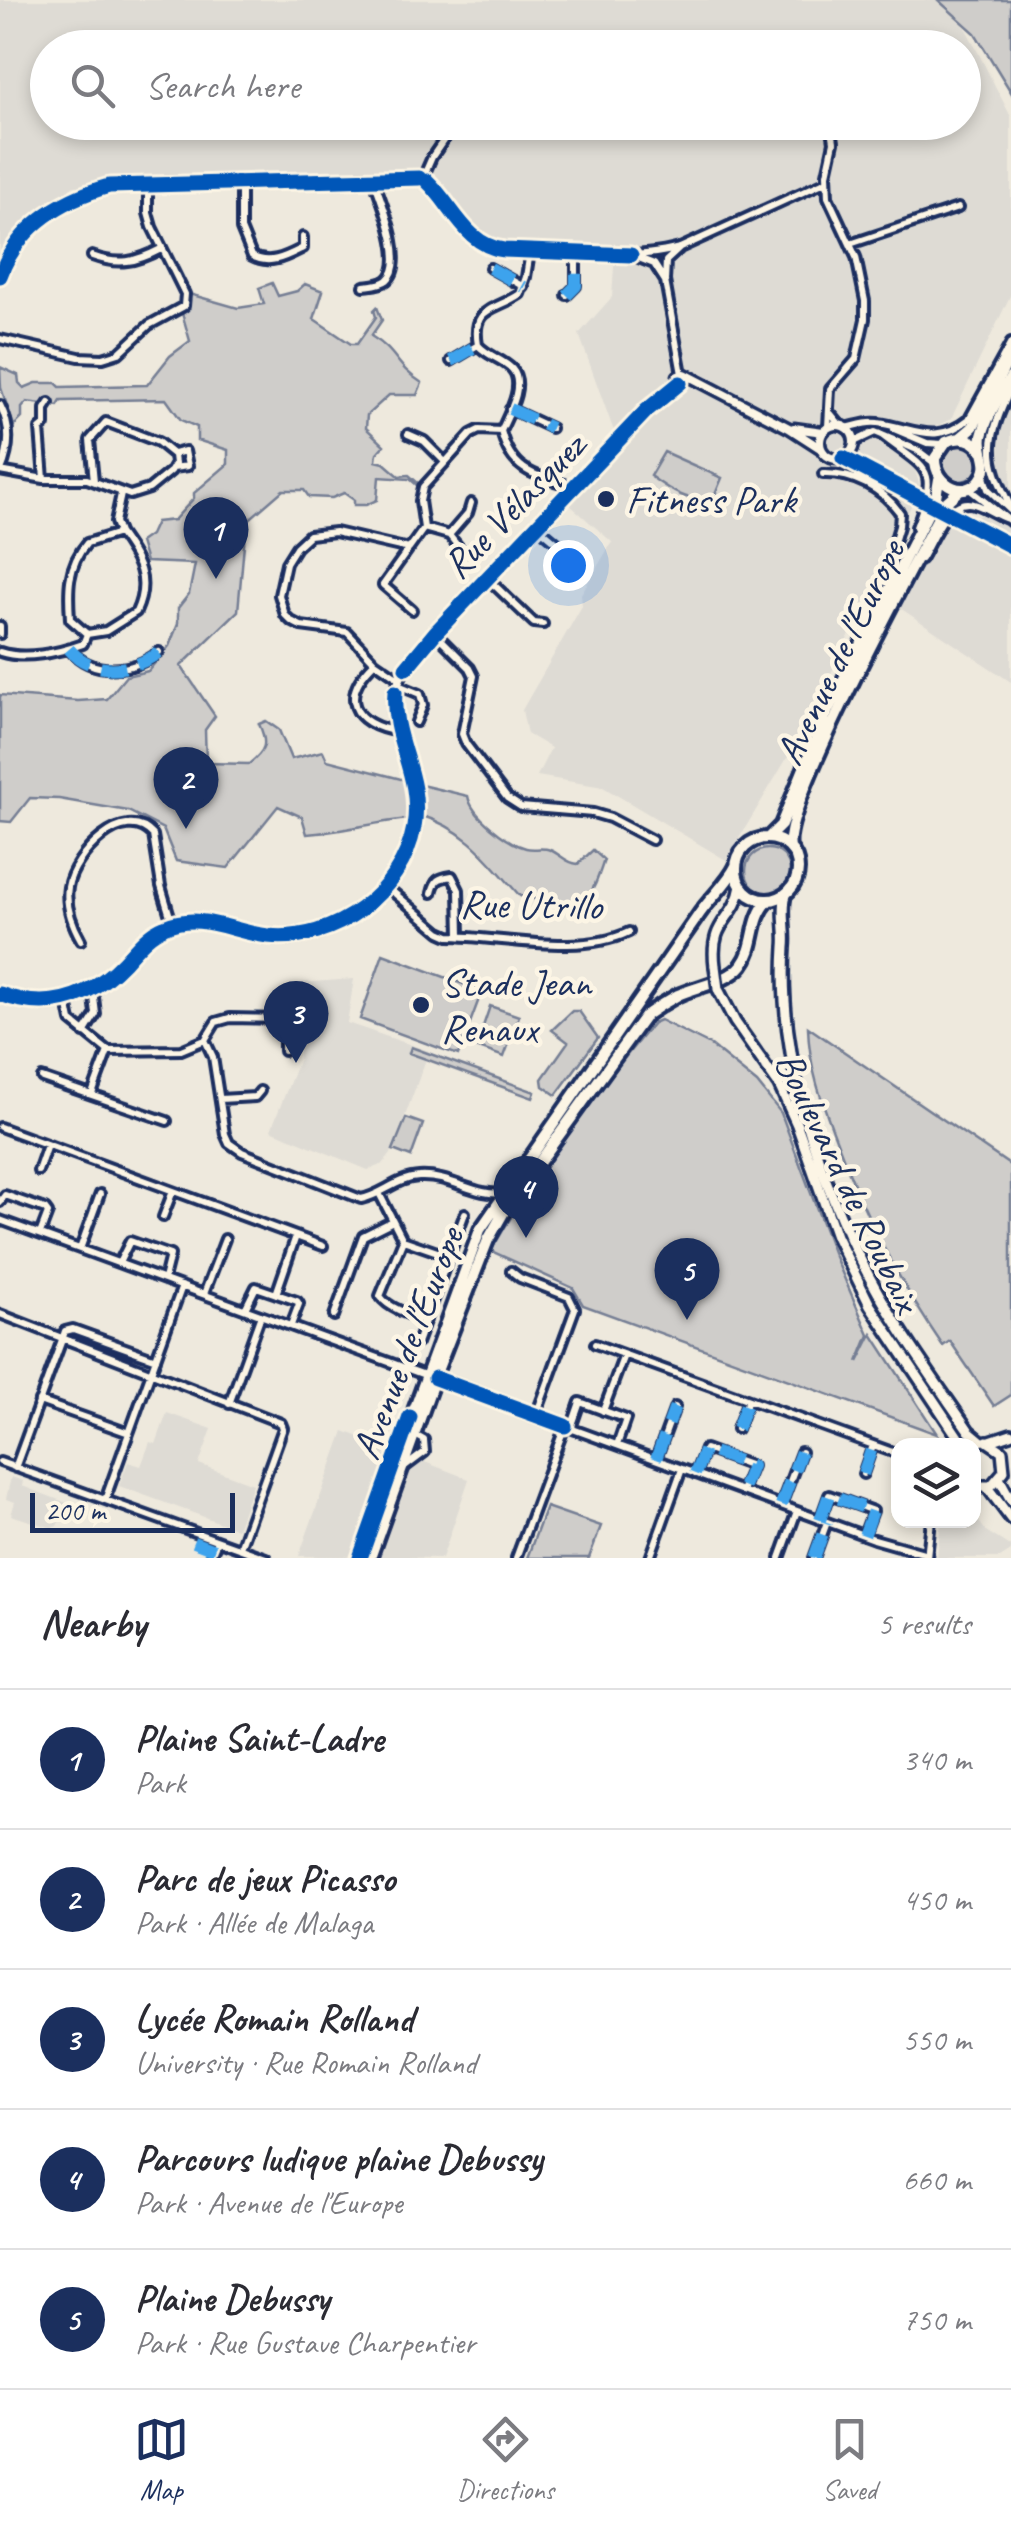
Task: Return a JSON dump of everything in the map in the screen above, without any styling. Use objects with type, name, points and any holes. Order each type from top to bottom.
[{"type":"main road","points":[[1011,354],[973,427],[960,438],[943,444],[934,462],[940,478],[949,486],[963,489],[984,474],[982,435],[1011,377]]},
{"type":"main road","points":[[960,438],[972,440],[982,451]]},
{"type":"main road","name":"Avenue de l'Europe","points":[[768,838],[781,824],[826,714],[936,497],[940,478]]},
{"type":"main road","name":"Avenue de l'Europe","points":[[790,848],[790,828],[835,720],[946,502],[963,489]]},
{"type":"main road","points":[[768,838],[790,848],[797,858],[798,875],[786,895],[768,901],[755,898],[741,886],[736,866],[744,848],[768,838]]},
{"type":"main road","name":"Avenue de l'Europe","points":[[360,1558],[410,1434],[462,1270],[491,1211],[736,866]]},
{"type":"main road","name":"Boulevard de Roubaix","points":[[741,886],[738,900],[716,934],[718,989],[735,1022],[779,1085],[836,1236],[870,1305],[961,1438]]},
{"type":"main road","name":"Boulevard de Roubaix","points":[[786,895],[784,986],[790,1052],[822,1160],[860,1258],[888,1309],[970,1431],[998,1447],[1004,1457]]},
{"type":"main road","name":"Avenue de l'Europe","points":[[430,1376],[505,1210],[645,1016],[680,994],[726,976],[743,964],[756,916],[768,901]]},
{"type":"main road","name":"Avenue de l'Europe","points":[[370,1558],[405,1467],[410,1434]]},
{"type":"main road","points":[[981,1442],[1011,1437],[1000,1480],[981,1487]]},
{"type":"main road","points":[[1000,1480],[1011,1500]]},
{"type":"main road","points":[[987,1487],[1011,1519]]},
{"type":"street","points":[[424,177],[444,140]]},
{"type":"street","points":[[820,448],[830,413],[830,389],[851,367],[864,333],[865,302],[850,244],[834,217],[827,180],[834,140]]},
{"type":"street","points":[[0,276],[20,238],[66,201],[109,186],[424,177]]},
{"type":"street","points":[[424,177],[466,229],[486,247],[631,255],[658,255],[680,248],[827,180]]},
{"type":"street","points":[[364,286],[384,282],[391,277],[395,265],[392,238],[374,180]]},
{"type":"street","points":[[241,183],[241,229],[252,256],[275,260],[303,248],[303,237]]},
{"type":"street","points":[[0,339],[78,357],[103,358],[119,353],[149,325],[184,306],[185,294],[148,213],[148,185]]},
{"type":"street","points":[[850,244],[958,208]]},
{"type":"street","points":[[660,264],[680,248]]},
{"type":"street","points":[[92,256],[109,262],[135,262],[162,249]]},
{"type":"street","points":[[478,346],[479,318],[491,307],[513,298],[524,286],[530,252]]},
{"type":"street","points":[[567,295],[576,286],[576,254]]},
{"type":"street","points":[[631,255],[660,264]]},
{"type":"street","points":[[658,255],[683,379],[789,428],[826,456],[840,459],[868,433],[917,450],[934,462]]},
{"type":"street","points":[[490,268],[524,286]]},
{"type":"street","points":[[789,428],[825,430],[872,422],[932,434],[959,427],[969,419],[1011,344]]},
{"type":"street","points":[[451,360],[478,346]]},
{"type":"street","points":[[478,346],[511,368],[516,376],[517,384],[501,431],[506,449],[518,465],[574,486]]},
{"type":"street","name":"Rue Vélasquez","points":[[399,682],[435,633],[647,410],[683,379]]},
{"type":"street","points":[[1011,388],[992,427],[990,440],[996,478],[1011,509]]},
{"type":"street","points":[[44,479],[40,429],[45,425],[49,403]]},
{"type":"street","points":[[0,405],[8,425],[8,455],[0,471],[44,479],[94,481],[121,494],[149,489],[173,468],[186,467],[189,456],[182,450],[172,453],[104,422],[90,440],[94,481]]},
{"type":"street","points":[[510,409],[551,428]]},
{"type":"street","points":[[830,413],[854,442]]},
{"type":"street","points":[[884,424],[927,443],[943,444]]},
{"type":"street","points":[[412,610],[383,585],[424,528],[421,492],[426,481],[472,434],[479,430],[501,431]]},
{"type":"street","points":[[408,434],[424,441],[445,462]]},
{"type":"street","points":[[880,434],[914,457],[929,480],[926,502],[905,558]]},
{"type":"street","points":[[172,453],[173,468]]},
{"type":"street","name":"Avenue de l'Europe","points":[[822,474],[858,480],[882,493],[900,512],[862,645]]},
{"type":"street","points":[[984,474],[988,489],[1011,509]]},
{"type":"street","points":[[963,489],[982,498],[1009,521]]},
{"type":"street","points":[[119,533],[87,543],[70,574],[70,620],[87,634],[106,631],[139,607],[144,581],[142,565],[115,522],[121,494]]},
{"type":"street","points":[[449,535],[468,513],[470,503]]},
{"type":"street","points":[[903,586],[952,509],[969,503],[1009,521]]},
{"type":"street","points":[[537,526],[568,552],[571,562]]},
{"type":"street","points":[[424,528],[449,535],[461,550]]},
{"type":"street","points":[[409,549],[335,532],[317,532],[302,539],[286,563],[279,595],[284,615],[301,626],[347,632],[375,662],[420,694],[422,712],[416,722]]},
{"type":"street","points":[[488,578],[534,623],[543,624]]},
{"type":"street","points":[[435,633],[474,676],[462,734],[507,798],[521,807],[593,813],[652,840]]},
{"type":"street","points":[[0,652],[16,658],[68,649],[82,644],[87,634]]},
{"type":"street","points":[[68,649],[83,663],[98,668],[136,666],[159,652]]},
{"type":"street","points":[[375,662],[356,684],[354,703],[358,714],[368,723],[399,732]]},
{"type":"street","points":[[0,994],[22,1002],[66,1001],[92,989],[144,940],[172,924],[205,920],[274,937],[308,934],[347,918],[386,886],[407,851],[415,812],[413,773],[394,710],[399,682]]},
{"type":"street","points":[[82,940],[69,911],[68,888],[74,868],[86,848],[122,828],[139,826],[152,834],[172,924]]},
{"type":"street","points":[[432,893],[435,882],[452,876],[459,890],[460,936]]},
{"type":"street","name":"Rue Utrillo","points":[[386,886],[440,932],[460,936],[550,943],[613,940],[629,932]]},
{"type":"street","points":[[84,1033],[96,1014],[92,989]]},
{"type":"street","points":[[66,1001],[70,1021],[108,1052],[170,1052],[205,1040],[212,1026],[222,1019],[282,1018],[284,1051]]},
{"type":"street","points":[[205,1040],[210,1048],[225,1134],[236,1148],[355,1198],[380,1195],[402,1180],[416,1177],[461,1182],[484,1194],[503,1193]]},
{"type":"street","points":[[92,1094],[108,1052]]},
{"type":"street","points":[[42,1078],[167,1121]]},
{"type":"street","points":[[220,1099],[255,1097],[260,1091]]},
{"type":"street","points":[[0,1128],[322,1246]]},
{"type":"street","points":[[38,1171],[47,1145]]},
{"type":"street","points":[[164,1217],[173,1191]]},
{"type":"street","points":[[80,1249],[100,1194]]},
{"type":"street","points":[[484,1194],[491,1211]]},
{"type":"street","points":[[380,1195],[403,1240],[449,1256]]},
{"type":"street","points":[[0,1202],[5,1196],[45,1210],[48,1213],[40,1234]]},
{"type":"street","points":[[418,1343],[465,1213]]},
{"type":"street","points":[[0,1220],[907,1551],[927,1556],[930,1528]]},
{"type":"street","points":[[334,1316],[363,1236],[393,1221]]},
{"type":"street","points":[[276,1294],[296,1236]]},
{"type":"street","points":[[204,1294],[225,1240]]},
{"type":"street","points":[[403,1240],[380,1296],[383,1302],[426,1320]]},
{"type":"street","points":[[119,1263],[130,1241],[170,1254],[164,1280]]},
{"type":"street","points":[[511,1271],[569,1297],[575,1309],[536,1416]]},
{"type":"street","points":[[105,1500],[182,1286]]},
{"type":"street","points":[[245,1309],[252,1288],[276,1294],[299,1304],[291,1326]]},
{"type":"street","points":[[0,1314],[281,1423],[283,1428],[240,1548]]},
{"type":"street","points":[[226,1403],[261,1314]]},
{"type":"street","points":[[15,1468],[66,1331],[73,1329],[156,1359]]},
{"type":"street","points":[[595,1344],[891,1451]]},
{"type":"street","points":[[603,1410],[624,1355]]},
{"type":"street","points":[[39,1400],[129,1433]]},
{"type":"street","points":[[737,1428],[748,1400]]},
{"type":"street","points":[[516,1558],[580,1402],[626,1419],[617,1445]]},
{"type":"street","points":[[656,1460],[675,1407]]},
{"type":"street","points":[[863,1474],[874,1445]]},
{"type":"street","points":[[696,1474],[705,1448],[752,1466],[742,1491]]},
{"type":"street","points":[[782,1505],[801,1452]]},
{"type":"street","points":[[0,1462],[266,1558]]},
{"type":"street","points":[[650,1558],[682,1469]]},
{"type":"street","points":[[814,1558],[829,1495],[873,1511],[864,1536]]},
{"type":"street","points":[[780,1558],[797,1511]]},
{"type":"street","points":[[210,1558],[217,1540]]},
{"type":"shaded area","points":[[0,0],[939,0],[967,30],[30,30],[30,140],[981,140],[981,58],[1011,117],[1011,294],[951,419],[934,427],[913,464],[920,487],[805,728],[726,860],[603,787],[537,776],[551,748],[527,734],[522,710],[582,606],[581,594],[612,542],[561,497],[616,437],[579,334],[612,297],[615,251],[492,245],[431,174],[120,179],[71,187],[31,216],[2,249],[0,257]]},
{"type":"shaded area","points":[[938,0],[1011,0],[1011,92],[981,43],[981,30],[972,30]]},
{"type":"shaded area","points":[[272,283],[278,296],[297,291],[305,284],[323,291],[314,319],[351,344],[357,344],[376,317],[377,307],[382,320],[371,336],[422,383],[417,395],[389,395],[367,415],[366,428],[384,445],[376,461],[399,476],[409,475],[421,483],[419,487],[410,479],[379,477],[377,500],[366,505],[354,505],[354,500],[344,493],[332,498],[309,497],[304,490],[283,490],[246,522],[238,611],[181,666],[215,716],[205,730],[206,763],[249,764],[264,746],[259,724],[266,721],[279,730],[291,759],[323,751],[327,760],[409,781],[409,819],[307,834],[302,817],[278,806],[228,868],[176,861],[163,829],[128,811],[30,798],[11,822],[0,821],[0,695],[78,701],[107,699],[126,676],[148,671],[169,646],[178,624],[178,608],[189,594],[195,564],[146,562],[140,542],[150,535],[156,522],[174,520],[194,493],[228,464],[228,450],[197,440],[197,427],[181,420],[166,399],[61,401],[58,406],[27,402],[22,418],[14,426],[1,388],[0,367],[18,375],[24,388],[36,383],[56,383],[60,387],[147,385],[170,356],[190,341],[182,313],[189,305],[189,294],[238,308],[264,304],[259,288]]},
{"type":"shaded area","points":[[1011,397],[1011,495],[999,476],[994,440]]},
{"type":"shaded area","points":[[960,445],[973,450],[978,463],[973,476],[960,481],[947,476],[942,463],[947,450]]},
{"type":"shaded area","points":[[664,452],[722,478],[714,497],[689,498],[650,476]]},
{"type":"shaded area","points":[[1011,497],[1011,682],[897,606],[944,525],[958,528]]},
{"type":"shaded area","points":[[421,785],[468,796],[483,819],[518,845],[550,850],[578,864],[593,850],[604,860],[592,890],[586,898],[572,903],[520,896],[464,838],[420,815]]},
{"type":"shaded area","points":[[768,849],[784,855],[790,871],[784,887],[768,893],[752,887],[746,871],[752,855]]},
{"type":"shaded area","name":"Stade Jean Renaux","points":[[383,954],[482,991],[458,1055],[360,1019]]},
{"type":"shaded area","points":[[354,979],[347,1023],[429,1051],[391,1154],[383,1164],[368,1170],[271,1130],[299,1059],[298,983]]},
{"type":"shaded area","points":[[490,1006],[519,1016],[504,1057],[476,1047]]},
{"type":"shaded area","points":[[572,1011],[579,1011],[598,1038],[556,1095],[543,1086],[542,1079],[568,1042],[552,1030]]},
{"type":"shaded area","points":[[660,1020],[710,1045],[757,1083],[781,1113],[869,1335],[858,1362],[872,1334],[937,1434],[583,1305],[573,1288],[491,1251],[567,1134],[653,1023]]},
{"type":"shaded area","points":[[808,1027],[1011,1166],[1011,1395],[994,1406],[950,1341],[943,1346],[870,1221],[821,1098]]},
{"type":"shaded area","points":[[411,1047],[535,1092],[533,1098],[409,1053]]},
{"type":"shaded area","points":[[406,1118],[423,1124],[411,1157],[393,1150]]},
{"type":"shaded area","points":[[167,1413],[212,1429],[199,1464],[253,1484],[237,1529],[119,1486],[128,1462],[141,1466],[150,1442],[156,1444]]},
{"type":"shaded area","points":[[344,1431],[469,1479],[442,1558],[299,1556]]},
{"type":"shaded area","points":[[11,1477],[23,1481],[22,1486],[67,1503],[57,1526],[52,1528],[11,1515],[15,1502],[6,1499]]},
{"type":"shaded area","points":[[546,1507],[601,1526],[589,1558],[527,1558]]},
{"type":"shaded area","points":[[981,1524],[1011,1547],[1000,1558],[937,1558],[940,1528],[981,1528]]},
{"type":"marked path","points":[[567,295],[576,286],[576,253]]},
{"type":"marked path","points":[[490,268],[524,287]]},
{"type":"marked path","points":[[451,361],[478,345]]},
{"type":"marked path","points":[[510,409],[551,428]]},
{"type":"marked path","points":[[69,649],[89,664],[112,668],[137,664],[159,652]]},
{"type":"marked path","points":[[737,1429],[748,1400]]},
{"type":"marked path","points":[[656,1459],[675,1407]]},
{"type":"marked path","points":[[863,1474],[873,1445]]},
{"type":"marked path","points":[[695,1474],[705,1449],[752,1466],[742,1491]]},
{"type":"marked path","points":[[781,1505],[801,1452]]},
{"type":"marked path","points":[[820,1520],[829,1495],[873,1511],[864,1536]]},
{"type":"marked path","points":[[814,1558],[827,1522]]},
{"type":"marked path","points":[[193,1542],[214,1550]]},
{"type":"cycle path","points":[[0,276],[29,229],[58,207],[109,186],[419,178]]},
{"type":"cycle path","points":[[427,181],[461,223],[491,247],[631,255]]},
{"type":"cycle path","points":[[406,668],[647,410],[680,383]]},
{"type":"cycle path","points":[[843,458],[1011,546]]},
{"type":"cycle path","points":[[0,994],[51,1002],[82,993],[111,975],[152,934],[177,923],[203,922],[268,936],[293,936],[340,922],[361,909],[395,873],[414,827],[414,791],[398,726],[395,692]]},
{"type":"cycle path","points":[[435,1378],[565,1426]]},
{"type":"cycle path","points":[[360,1558],[410,1417]]},
{"type":"place","name":"Fitness Park","points":[[606,499]]},
{"type":"place","name":"Plaine Saint-Ladre","points":[[216,579]]},
{"type":"place","name":"Parc de jeux Picasso","points":[[186,829]]},
{"type":"place","name":"Stade Jean Renaux","points":[[421,1005]]},
{"type":"place","name":"Lycée Romain Rolland","points":[[296,1063]]},
{"type":"place","name":"Parcours ludique plaine Debussy","points":[[526,1238]]},
{"type":"place","name":"Plaine Debussy","points":[[687,1320]]}]
